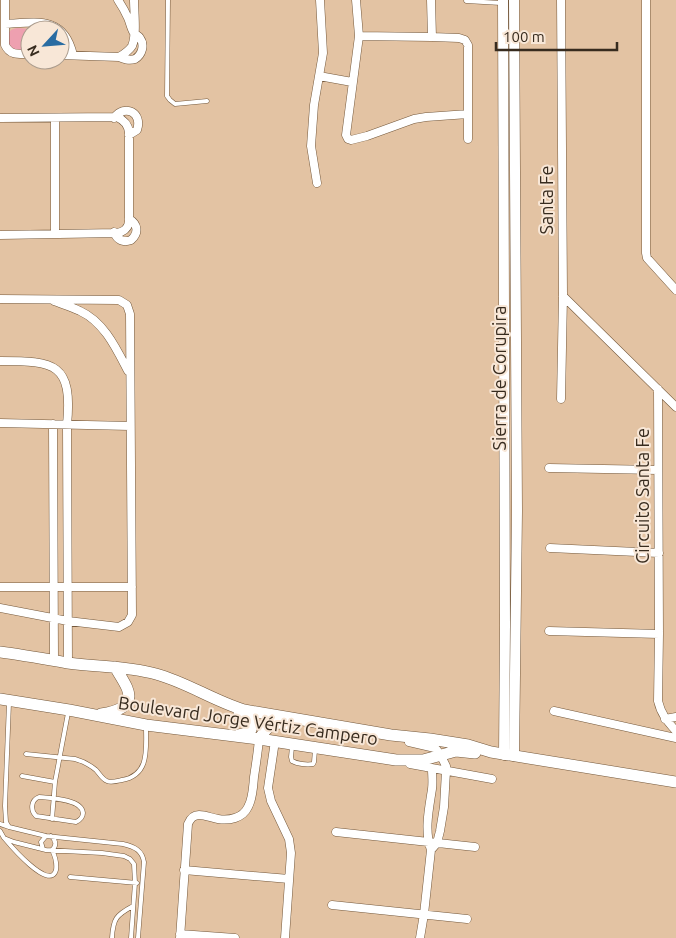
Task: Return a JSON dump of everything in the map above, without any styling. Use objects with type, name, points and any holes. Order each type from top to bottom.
[{"type":"main road","name":"Boulevard Jorge Vértiz Campero","points":[[0,652],[68,663],[135,670],[166,677],[244,710],[391,735],[468,745],[491,752],[676,782]]},
{"type":"main road","points":[[92,715],[118,711],[127,703],[129,698],[128,690],[115,667]]},
{"type":"main road","name":"Boulevard Jorge Vértiz Campero","points":[[4,700],[146,725],[275,741],[396,760],[444,764],[456,751],[472,753],[491,752]]},
{"type":"main road","points":[[236,708],[240,715],[250,719],[253,724],[250,732],[237,736]]},
{"type":"main road","points":[[260,739],[267,728],[276,722],[306,727],[318,723]]},
{"type":"street","points":[[5,0],[5,24],[2,34],[2,45],[13,54],[20,54]]},
{"type":"street","points":[[118,0],[134,33]]},
{"type":"street","points":[[5,24],[51,24],[66,36],[73,55],[119,57],[131,48],[134,40],[134,0]]},
{"type":"street","points":[[317,183],[311,146],[314,104],[323,53],[320,0]]},
{"type":"street","points":[[356,0],[359,36],[346,135],[348,139],[367,136],[414,119],[468,114]]},
{"type":"street","points":[[431,0],[432,37]]},
{"type":"street","name":"Sierra de Corupira","points":[[509,755],[517,502],[514,0]]},
{"type":"street","name":"Santa Fe","points":[[561,0],[561,399]]},
{"type":"street","points":[[646,0],[646,254],[647,258],[676,290]]},
{"type":"street","name":"Sierra de Corupira","points":[[503,2],[505,595],[509,755]]},
{"type":"street","points":[[359,36],[459,38],[465,40],[468,45],[468,139]]},
{"type":"street","points":[[319,76],[352,82]]},
{"type":"street","points":[[114,118],[121,111],[125,110],[130,111],[137,117],[137,130],[129,135]]},
{"type":"street","points":[[0,118],[117,117],[126,123],[129,135],[129,223],[126,230],[122,232],[0,235]]},
{"type":"street","points":[[55,118],[55,233]]},
{"type":"street","points":[[114,232],[118,240],[123,242],[131,240],[137,233],[137,229],[133,221],[129,219]]},
{"type":"street","points":[[562,296],[676,407]]},
{"type":"street","points":[[0,299],[119,300],[127,305],[130,314],[132,615],[128,622],[119,627],[68,621],[0,608]]},
{"type":"street","points":[[47,299],[81,311],[95,321],[108,335],[130,373]]},
{"type":"street","points":[[0,361],[42,363],[57,370],[66,381],[68,395],[68,663]]},
{"type":"street","name":"Circuito Santa Fe","points":[[658,389],[658,701],[665,719],[676,731]]},
{"type":"street","points":[[0,423],[130,426]]},
{"type":"street","points":[[53,424],[54,660]]},
{"type":"street","points":[[549,468],[658,470]]},
{"type":"street","points":[[550,548],[659,553]]},
{"type":"street","points":[[0,587],[132,586]]},
{"type":"street","points":[[549,631],[659,634]]},
{"type":"street","points":[[554,711],[676,738]]},
{"type":"street","points":[[665,719],[676,717]]},
{"type":"street","points":[[391,735],[405,741],[435,748],[444,764],[444,807],[438,843]]},
{"type":"street","points":[[235,938],[180,936],[188,824],[190,819],[199,815],[220,820],[235,818],[241,816],[249,807],[260,739]]},
{"type":"street","points":[[275,741],[268,788],[271,801],[290,839],[291,853],[284,938]]},
{"type":"street","points":[[396,760],[432,768],[444,764],[492,779]]},
{"type":"street","points":[[420,938],[430,846],[429,805],[432,787],[432,768]]},
{"type":"street","points":[[253,785],[268,788]]},
{"type":"street","points":[[429,805],[444,807]]},
{"type":"street","points":[[336,832],[430,846],[438,843],[475,847]]},
{"type":"street","points":[[184,870],[289,879]]},
{"type":"street","points":[[332,905],[467,919]]},
{"type":"lane","points":[[168,0],[167,96],[175,104],[207,101]]},
{"type":"lane","points":[[466,1],[503,2]]},
{"type":"lane","points":[[4,700],[5,806],[6,822],[9,827]]},
{"type":"lane","points":[[52,819],[55,782],[69,710]]},
{"type":"lane","points":[[26,754],[82,761],[96,770],[107,781],[114,782],[128,779],[136,775],[143,767],[146,755],[146,725]]},
{"type":"lane","points":[[293,744],[292,761],[310,765],[314,762],[315,748]]},
{"type":"lane","points":[[22,776],[55,782]]},
{"type":"lane","points":[[38,798],[54,799],[77,804],[83,813],[82,818],[76,822],[52,819],[34,814],[32,808],[34,801],[38,798]]},
{"type":"lane","points":[[0,824],[46,836],[131,846],[140,851],[144,862],[138,938]]},
{"type":"lane","points":[[0,831],[18,854],[35,870],[51,876],[56,870],[56,861],[52,850]]},
{"type":"lane","points":[[43,849],[41,842],[46,836]]},
{"type":"lane","points":[[51,836],[55,840],[55,847],[52,850]]},
{"type":"lane","points":[[4,838],[43,849],[102,853],[124,856],[133,861]]},
{"type":"lane","points":[[102,853],[103,842]]},
{"type":"lane","points":[[131,938],[134,883],[133,861],[140,851]]},
{"type":"lane","points":[[70,877],[141,883]]},
{"type":"lane","points":[[112,938],[114,920],[122,912],[133,906],[140,905]]},
{"type":"shaded area","points":[[20,28],[20,51],[14,51],[8,45],[8,36],[11,30]]}]
